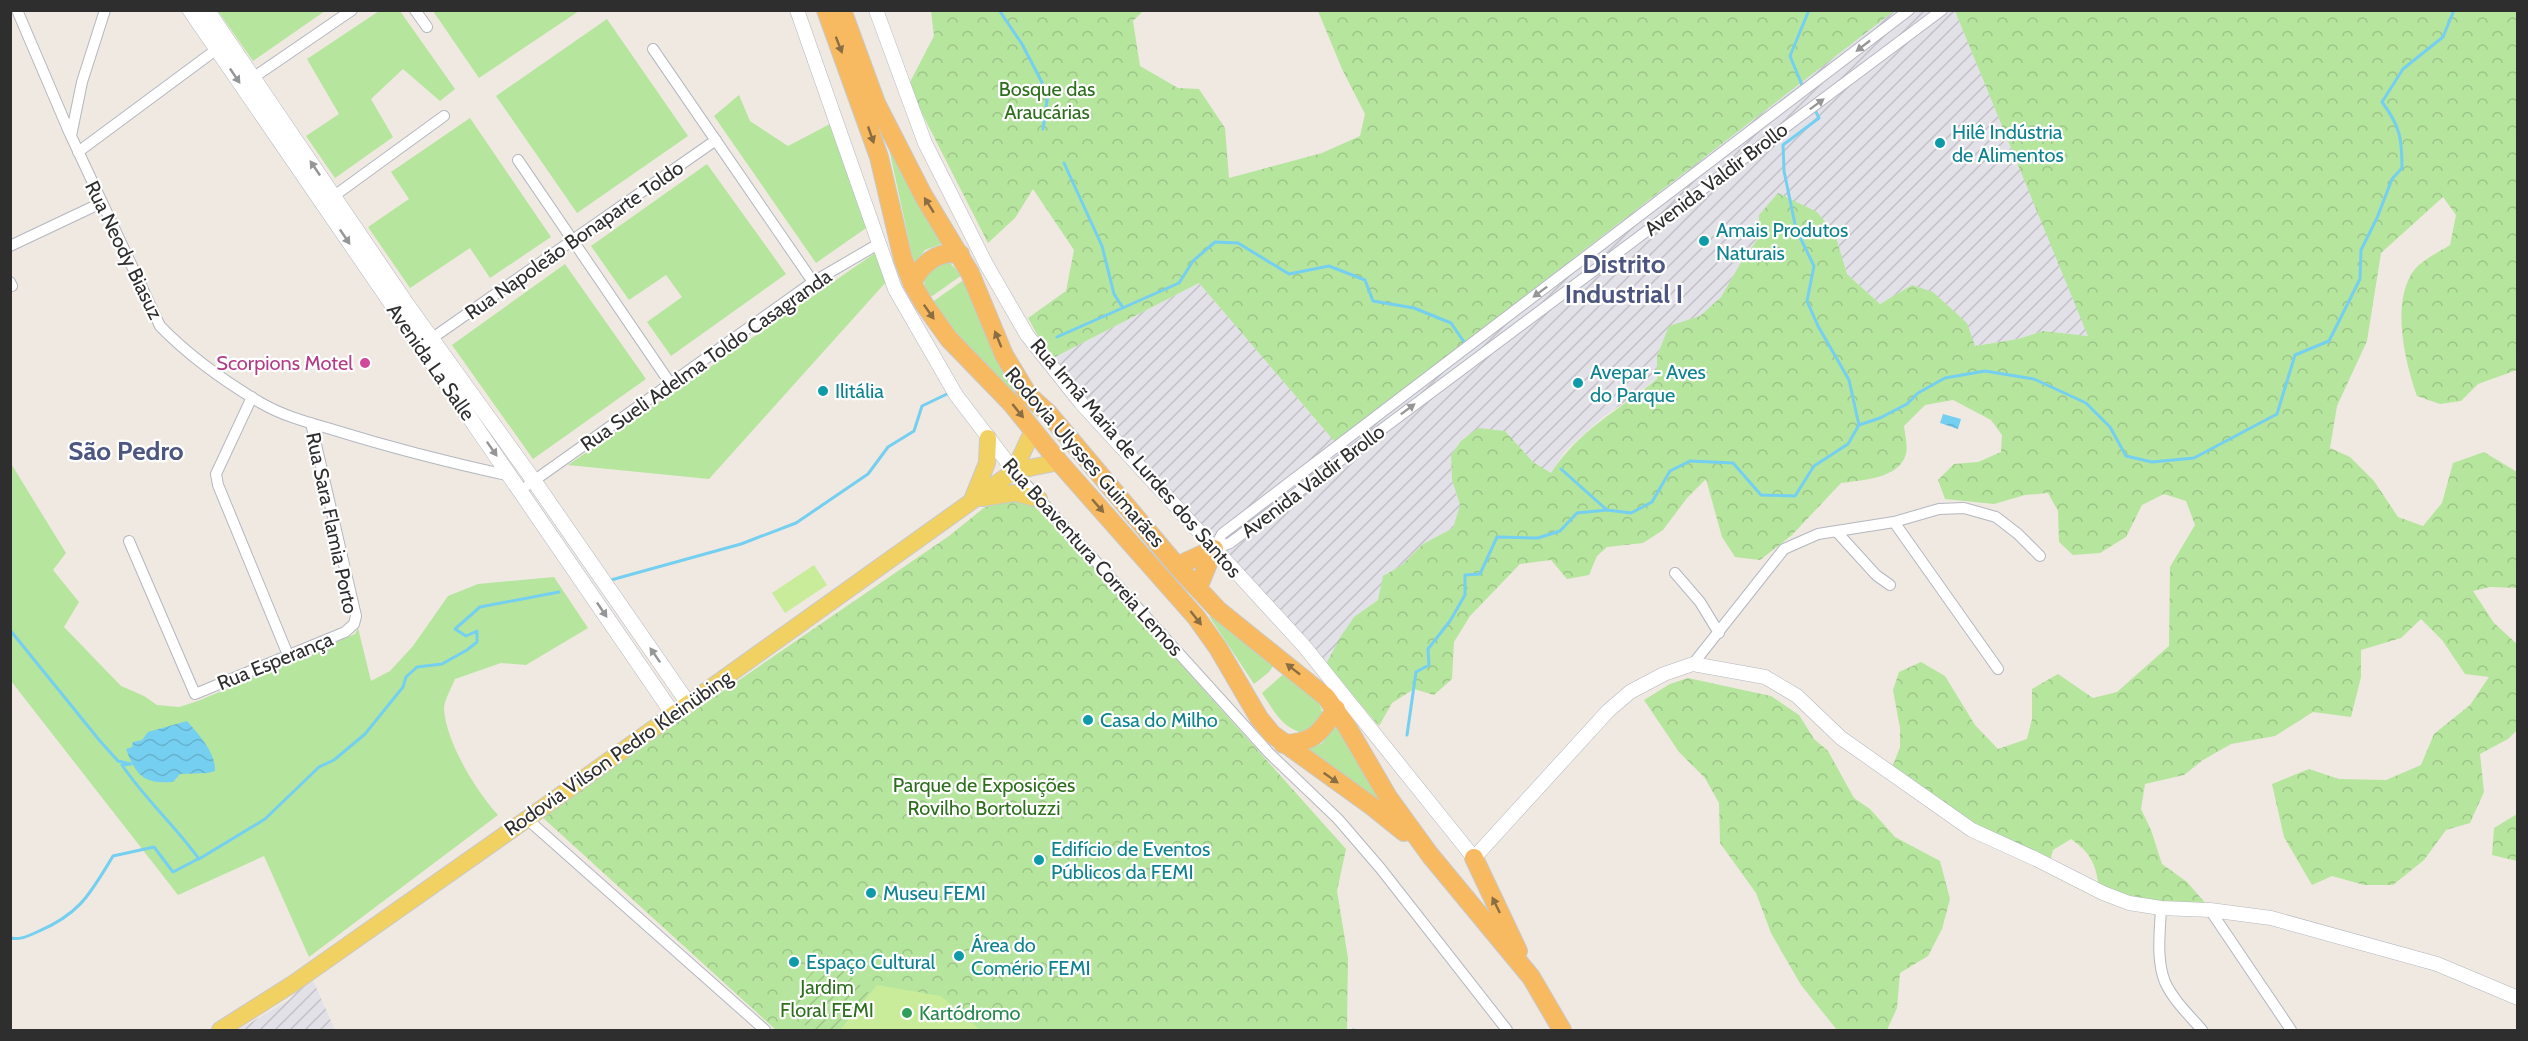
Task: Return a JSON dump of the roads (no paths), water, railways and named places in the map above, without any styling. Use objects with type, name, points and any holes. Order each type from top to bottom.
[{"type":"highway","name":"Rodovia Ulysses Guimarães","points":[[826,10],[879,157],[903,259],[912,283],[924,304],[949,339],[1011,403],[1059,462],[1196,617],[1218,648],[1259,718],[1272,734],[1390,819],[1430,855]]},
{"type":"highway","name":"Rodovia Ulysses Guimarães","points":[[842,10],[876,103],[923,195],[970,273],[1004,355],[1028,395],[1048,413],[1177,566],[1218,610],[1311,683],[1336,709],[1388,797],[1430,855],[1531,977],[1562,1030]]},
{"type":"highway","points":[[912,283],[920,269],[934,258],[951,252],[960,255]]},
{"type":"highway","points":[[1177,566],[1214,549]]},
{"type":"highway","points":[[1198,588],[1214,549]]},
{"type":"highway","points":[[1283,744],[1304,743],[1311,739],[1336,709]]},
{"type":"highway","points":[[1474,858],[1531,977]]},
{"type":"main road","name":"Avenida La Salle","points":[[190,10],[217,49],[334,196],[403,310],[431,339],[534,481],[688,703]]},
{"type":"main road","name":"Avenida La Salle","points":[[207,10],[254,77],[279,128],[673,714]]},
{"type":"main road","points":[[1014,471],[1033,430]]},
{"type":"main road","points":[[972,500],[987,463],[988,438]]},
{"type":"main road","name":"Rodovia Vilson Pedro Kleinübing","points":[[220,1030],[294,983],[527,819],[1014,471],[1059,462]]},
{"type":"main road","points":[[972,500],[1015,493],[1039,499]]},
{"type":"street","name":"Rua Neody Biasuz","points":[[17,10],[101,203],[160,326],[184,350],[212,372],[263,404],[311,423],[389,447],[511,476]]},
{"type":"street","points":[[71,136],[82,82],[105,10]]},
{"type":"street","points":[[254,77],[351,10]]},
{"type":"street","points":[[415,10],[427,27]]},
{"type":"street","name":"Rua Boaventura Correia Lemos","points":[[797,10],[895,289],[956,396],[1014,471],[1039,499],[1269,753],[1338,819],[1381,869],[1507,1030]]},
{"type":"street","name":"Rua Irmã Maria de Lurdes dos Santos","points":[[876,10],[925,143],[986,264],[1027,335],[1081,403],[1304,646],[1474,858]]},
{"type":"street","name":"Avenida Valdir Brollo","points":[[1214,549],[1222,534],[1909,10]]},
{"type":"street","name":"Avenida Valdir Brollo","points":[[1214,549],[1240,536],[1942,10]]},
{"type":"street","points":[[78,152],[217,49]]},
{"type":"street","points":[[653,49],[813,282]]},
{"type":"street","points":[[334,196],[444,116]]},
{"type":"street","name":"Rua Napoleão Bonaparte Toldo","points":[[431,339],[716,141]]},
{"type":"street","points":[[518,160],[670,383]]},
{"type":"street","points":[[10,246],[101,203]]},
{"type":"street","name":"Rua Sueli Adelma Toldo Casagranda","points":[[521,490],[813,282],[880,243]]},
{"type":"street","points":[[252,397],[216,474],[218,485],[288,655]]},
{"type":"street","name":"Rua Sara Flamia Porto","points":[[311,423],[356,616],[354,624]]},
{"type":"street","points":[[1474,858],[1608,711],[1630,692],[1693,664],[1784,549],[1818,534],[1894,522],[1939,509],[1964,508],[1996,518],[2018,534],[2040,556]]},
{"type":"street","points":[[1894,522],[1998,669]]},
{"type":"street","points":[[1836,531],[1876,575],[1890,585]]},
{"type":"street","name":"Rua Esperança","points":[[129,541],[195,694],[345,632],[354,624]]},
{"type":"street","points":[[1675,573],[1700,602],[1719,633]]},
{"type":"street","points":[[1693,664],[1766,677],[1797,696],[1841,738],[1972,830],[2103,893],[2129,903],[2161,908],[2210,910],[2271,918],[2411,955],[2517,998]]},
{"type":"street","points":[[527,819],[765,1030]]},
{"type":"street","points":[[2161,908],[2160,947],[2165,982],[2202,1030]]},
{"type":"street","points":[[2210,910],[2291,1030]]},
{"type":"water","points":[[1943,414],[1961,419],[1958,429],[1940,423]]},
{"type":"water","points":[[187,721],[213,757],[215,771],[180,774],[173,782],[148,780],[142,776],[133,766],[126,749],[132,747],[133,742],[142,740],[148,732]]},
{"type":"waterway","points":[[999,10],[1022,44],[1048,94],[1043,129]]},
{"type":"waterway","points":[[1802,85],[1790,56],[1809,10]]},
{"type":"waterway","points":[[1407,735],[1416,672],[1429,665],[1428,649],[1450,621],[1465,595],[1465,575],[1480,574],[1497,537],[1538,538],[1560,531],[1577,513],[1607,510],[1631,513],[1652,502],[1670,471],[1690,461],[1733,463],[1761,495],[1795,496],[1814,466],[1848,444],[1859,425],[1880,418],[1907,404],[1918,393],[1945,378],[1985,371],[2034,379],[2086,403],[2110,427],[2126,456],[2152,462],[2194,458],[2277,414],[2295,355],[2329,341],[2360,279],[2361,250],[2377,218],[2392,179],[2402,168],[2399,133],[2393,118],[2382,102],[2403,69],[2443,37],[2454,10]]},
{"type":"waterway","points":[[1815,110],[1819,118],[1783,145],[1784,171],[1796,229],[1814,266],[1807,301],[1818,326],[1849,380],[1859,425]]},
{"type":"waterway","points":[[1064,163],[1102,246],[1114,294],[1123,308]]},
{"type":"waterway","points":[[1057,337],[1179,283],[1193,261],[1215,242],[1238,243],[1289,274],[1329,266],[1365,280],[1373,301],[1414,308],[1451,323],[1464,342]]},
{"type":"waterway","points":[[611,580],[741,544],[796,523],[868,474],[888,447],[914,431],[922,406],[947,394]]},
{"type":"waterway","points":[[1561,469],[1607,510]]},
{"type":"waterway","points":[[10,630],[118,761],[131,764],[122,765],[199,859],[265,819],[319,767],[334,760],[365,734],[403,687],[406,677],[417,667],[442,664],[477,642],[477,631],[466,636],[455,629],[480,607],[559,592]]},
{"type":"waterway","points":[[10,938],[31,935],[64,918],[90,892],[113,856],[154,847],[173,872],[198,859]]},
{"type":"place","name":"Hilê Indústria de Alimentos","points":[[1940,143]]},
{"type":"place","name":"Amais Produtos Naturais","points":[[1704,241]]},
{"type":"place","name":"Scorpions Motel","points":[[365,363]]},
{"type":"place","name":"Avepar - Aves do Parque","points":[[1578,383]]},
{"type":"place","name":"Ilitália","points":[[823,391]]},
{"type":"place","name":"Casa do Milho","points":[[1088,720]]},
{"type":"place","name":"Edifício de Eventos Públicos da FEMI","points":[[1039,860]]},
{"type":"place","name":"Museu FEMI","points":[[871,893]]},
{"type":"place","name":"Área do Comério FEMI","points":[[959,956]]},
{"type":"place","name":"Espaço Cultural","points":[[794,962]]},
{"type":"place","name":"Kartódromo","points":[[907,1013]]},
{"type":"district","name":"Distrito Industrial I","points":[[1624,279]]},
{"type":"district","name":"São Pedro","points":[[126,451]]},
{"type":"park label","name":"Bosque das Araucárias","points":[[1047,100]]},
{"type":"park label","name":"Parque de Exposições Rovilho Bortoluzzi","points":[[984,796]]},
{"type":"park label","name":"Jardim Floral FEMI","points":[[827,998]]}]
